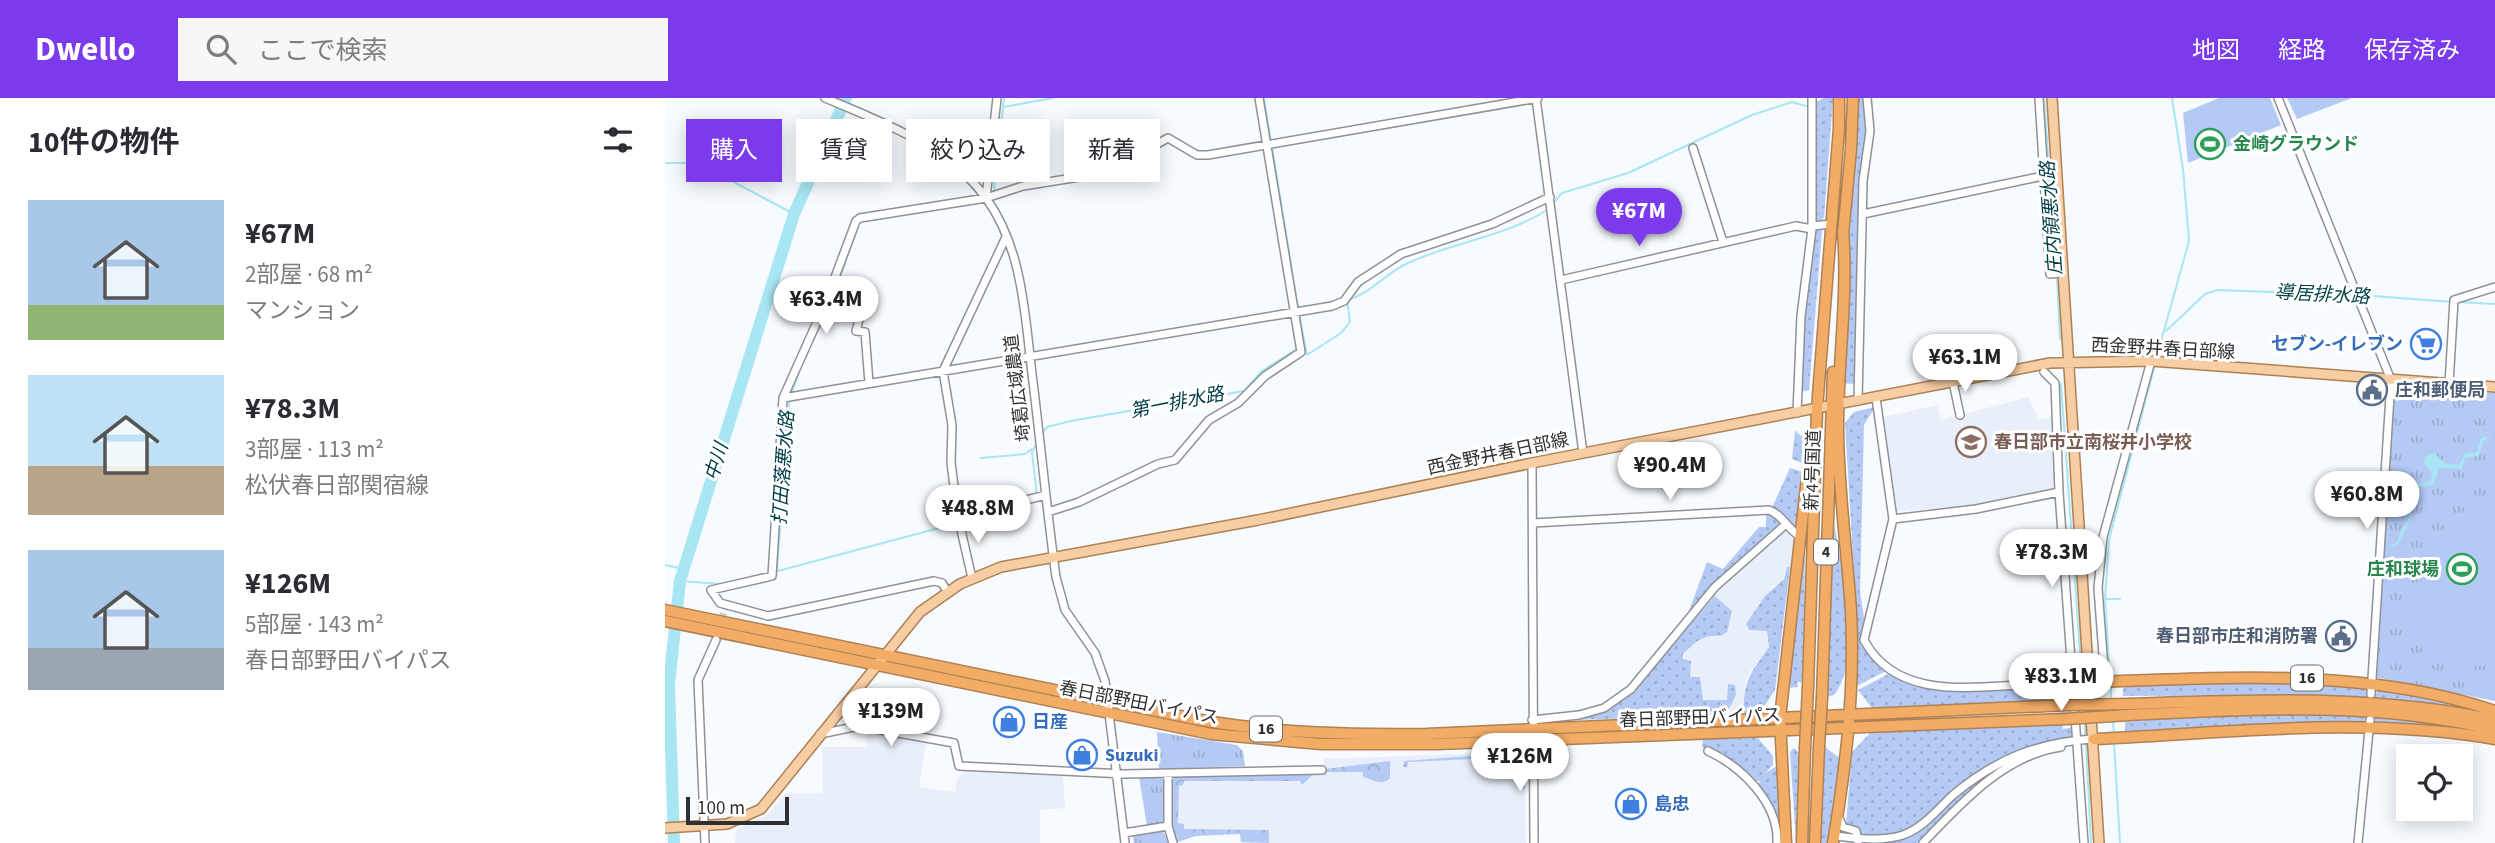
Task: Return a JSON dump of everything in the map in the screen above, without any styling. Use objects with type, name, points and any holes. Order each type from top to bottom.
[{"type":"highway","name":"新4号国道","points":[[1802,843],[1817,409],[1839,98]]},
{"type":"highway","points":[[1834,839],[1850,727],[1851,619],[1835,406],[1845,263],[1843,231],[1853,98]]},
{"type":"highway","name":"新4号国道","points":[[1815,843],[1835,406]]},
{"type":"highway","name":"4","points":[[1780,718],[1810,433],[1817,409]]},
{"type":"highway","name":"春日部野田バイパス","points":[[665,610],[708,624],[875,665],[1109,714],[1210,734],[1321,744],[1532,741],[2066,719],[2129,709],[2337,701],[2387,704],[2495,720]]},
{"type":"highway","name":"春日部野田バイパス","points":[[665,621],[708,624],[884,655],[1244,727],[1321,733],[1426,734],[1532,724],[1850,716],[2068,705],[2129,709],[2339,709],[2387,712],[2495,730]]},
{"type":"highway","name":"16","points":[[2089,682],[2289,677],[2372,682],[2458,699],[2495,711]]},
{"type":"highway","points":[[1780,718],[1786,843]]},
{"type":"highway","points":[[2092,739],[2369,724],[2495,739]]},
{"type":"main road","points":[[2052,98],[2050,174],[2058,274],[2069,361],[2099,843]]},
{"type":"main road","name":"西金野井春日部線","points":[[665,828],[736,822],[761,809],[920,612],[947,591],[1002,567],[1258,520],[1583,453],[2069,361],[2151,361],[2495,387]]},
{"type":"street","name":"埼葛広域農道","points":[[825,98],[864,114],[935,151],[986,198],[1006,237],[1019,276],[1053,558],[1062,601],[1070,619],[1095,653],[1105,681],[1125,843]]},
{"type":"street","points":[[986,198],[997,98]]},
{"type":"street","points":[[1048,512],[1079,502],[1158,464],[1175,460],[1209,420],[1238,403],[1265,376],[1301,352],[1259,98]]},
{"type":"street","points":[[947,591],[942,583],[934,581],[768,616],[720,603],[711,590],[772,576],[783,398],[825,304],[856,221],[860,218],[986,198],[1023,186],[1104,173],[1168,138],[1197,155],[1537,98],[1583,453]]},
{"type":"street","points":[[1797,413],[1801,316],[1812,227],[1812,98]]},
{"type":"street","points":[[1858,401],[1863,181],[1870,131],[1867,98]]},
{"type":"street","points":[[1863,214],[2050,174],[2039,98]]},
{"type":"street","points":[[2279,98],[2391,380],[2371,694]]},
{"type":"street","points":[[1693,148],[1723,242]]},
{"type":"street","points":[[783,398],[1293,314],[1339,304],[1358,282],[1401,254],[1492,224],[1550,197]]},
{"type":"street","points":[[1561,280],[1796,226],[1831,224]]},
{"type":"street","points":[[972,578],[958,517],[951,463],[952,425],[943,371],[1006,237]]},
{"type":"street","points":[[2449,384],[2454,300],[2495,287]]},
{"type":"street","points":[[825,304],[861,312],[856,331],[865,332],[869,383]]},
{"type":"street","points":[[2109,682],[2098,588],[2103,537],[2151,361]]},
{"type":"street","points":[[2044,372],[2055,383],[2059,492],[2076,683],[2084,843]]},
{"type":"street","points":[[1953,382],[1960,415]]},
{"type":"street","points":[[1876,398],[1893,519],[1864,640],[1878,660],[1890,671],[1947,689],[2089,682]]},
{"type":"street","points":[[1532,463],[1534,843]]},
{"type":"street","points":[[1893,519],[1976,509],[2059,492]]},
{"type":"street","points":[[958,517],[1046,495]]},
{"type":"street","points":[[1533,523],[1769,510],[1778,514],[1785,525],[1801,537]]},
{"type":"street","points":[[1532,724],[1604,708],[1631,690],[1715,587],[1785,525]]},
{"type":"street","points":[[705,843],[701,826],[698,680],[716,640]]},
{"type":"street","points":[[2358,843],[2369,724]]},
{"type":"street","points":[[820,734],[859,726],[894,735],[954,743],[959,766],[1168,774],[1322,770]]},
{"type":"street","points":[[1923,843],[1962,802],[2014,763],[2055,748],[2092,739]]},
{"type":"street","points":[[1834,839],[1858,841],[1902,835],[1917,828],[1973,781],[2020,752],[2079,742]]},
{"type":"street","points":[[1708,751],[1727,761],[1753,786],[1773,818],[1777,843]]},
{"type":"street","points":[[1168,774],[1168,827],[1173,843]]},
{"type":"street","points":[[1838,816],[1841,825],[1856,831],[1858,841]]},
{"type":"street","points":[[1124,832],[1168,827]]},
{"type":"shaded area","name":"春日部市立南桜井小学校","points":[[2029,397],[2038,420],[2052,417],[2056,489],[1973,507],[1896,511],[1884,417],[1937,405],[1941,420]]},
{"type":"shaded area","points":[[2493,436],[2483,441],[2479,456],[2465,458],[2462,469],[2439,468],[2434,484],[2412,489],[2408,496],[2411,511],[2406,487],[2411,483],[2431,482],[2432,472],[2424,463],[2425,457],[2434,453],[2446,464],[2459,465],[2465,454],[2477,452],[2481,438]]},
{"type":"shaded area","points":[[2411,511],[2412,516],[2398,544],[2387,549],[2398,541]]},
{"type":"shaded area","points":[[1783,528],[1795,537],[1790,567],[1787,567],[1780,584],[1772,586],[1756,631],[1767,631],[1769,647],[1749,673],[1744,687],[1744,714],[1726,715],[1736,695],[1727,700],[1702,700],[1700,678],[1690,677],[1683,653],[1699,638],[1721,636],[1732,611],[1715,596]]},
{"type":"shaded area","points":[[867,732],[926,742],[919,787],[955,792],[957,779],[964,771],[1063,776],[1065,808],[1040,810],[1040,843],[735,843],[736,830],[768,814],[785,794],[823,793],[822,747],[867,747]]},
{"type":"shaded area","points":[[1525,753],[1526,843],[1250,843],[1241,842],[1240,834],[1196,836],[1177,842],[1173,776],[1324,773],[1324,759]]},
{"type":"green space","points":[[1833,98],[1824,217],[1821,222],[1815,223],[1816,102]]},
{"type":"green space","points":[[1857,98],[1863,98],[1866,143],[1854,384],[1842,383]]},
{"type":"green space","name":"金崎グラウンド","points":[[2219,98],[2270,98],[2281,125],[2188,163],[2183,113]]},
{"type":"green space","name":"金崎グラウンド","points":[[2287,98],[2352,98],[2297,119]]},
{"type":"green space","points":[[1818,226],[1822,231],[1809,390],[1801,392],[1805,312],[1814,228]]},
{"type":"green space","points":[[2395,387],[2495,393],[2495,701],[2375,677]]},
{"type":"green space","points":[[1875,407],[1864,425],[1860,591],[1866,632],[1863,641],[1871,656],[1886,671],[1857,686],[1857,621],[1845,423],[1854,412]]},
{"type":"green space","points":[[1795,431],[1803,437],[1802,463],[1792,459]]},
{"type":"green space","points":[[1790,468],[1803,472],[1795,532],[1771,510]]},
{"type":"green space","points":[[1766,513],[1775,514],[1782,524],[1753,548],[1668,642],[1686,619],[1707,562],[1723,569],[1759,527],[1766,527]]},
{"type":"green space","points":[[1833,517],[1849,634],[1843,679],[1834,695],[1827,697]]},
{"type":"green space","name":"庄和球場","points":[[2462,522],[2492,525],[2495,529],[2495,663],[2479,666],[2462,666],[2447,662],[2434,654],[2422,644],[2408,617],[2407,600]]},
{"type":"green space","points":[[1805,548],[1803,682],[1797,682],[1798,687],[1787,688]]},
{"type":"green space","points":[[1787,567],[1790,567],[1775,690],[1760,713],[1744,714],[1746,685],[1769,647],[1767,631],[1749,630],[1746,624],[1765,596],[1784,579]]},
{"type":"green space","points":[[1715,596],[1732,611],[1727,632],[1721,636],[1709,636],[1700,640],[1683,654],[1683,659],[1691,661],[1690,677],[1700,677],[1703,700],[1727,700],[1728,684],[1735,685],[1736,695],[1726,715],[1543,721],[1600,708],[1646,676]]},
{"type":"green space","points":[[1888,674],[1944,691],[2065,686],[2073,690],[2073,697],[2041,702],[1872,708],[1858,690]]},
{"type":"green space","points":[[2267,680],[2367,686],[2367,693],[2377,693],[2378,687],[2495,715],[2445,706],[2333,695],[2123,696],[2123,689],[2128,685]]},
{"type":"green space","points":[[2238,713],[2367,717],[2495,734],[2375,726],[2375,719],[2365,718],[2364,725],[2130,734],[2125,732],[2125,722]]},
{"type":"green space","points":[[2062,722],[2063,729],[2074,727],[2074,737],[2027,749],[1985,769],[1906,828],[1894,832],[1861,835],[1859,829],[1846,824],[1852,752],[1872,731]]},
{"type":"green space","points":[[1157,732],[1237,745],[1243,751],[1245,766],[1159,769]]},
{"type":"green space","points":[[1758,738],[1773,756],[1773,765],[1765,773],[1777,766],[1781,843],[1757,787],[1760,781],[1752,781],[1725,757],[1702,747],[1703,739]]},
{"type":"green space","points":[[1825,747],[1841,759],[1830,843],[1820,843]]},
{"type":"green space","points":[[1794,748],[1799,753],[1796,843],[1790,752]]},
{"type":"green space","points":[[2043,749],[1959,802],[1919,843],[1862,843],[1893,842],[1911,836],[1968,787],[2015,757]]},
{"type":"green space","points":[[1470,756],[1525,756],[1525,788],[1522,789],[1522,766],[1517,765],[1516,757],[1408,762],[1407,767],[1403,767],[1404,761]]},
{"type":"green space","points":[[1390,761],[1390,778],[1384,782],[1363,777],[1363,772],[1327,772],[1325,777],[1325,769]]},
{"type":"green space","points":[[1315,773],[1302,785],[1300,781],[1184,781],[1183,785],[1179,786],[1178,823],[1184,824],[1184,829],[1269,830],[1269,843],[1241,842],[1240,834],[1196,836],[1177,842],[1171,827],[1173,776]]},
{"type":"green space","points":[[1163,776],[1165,820],[1162,824],[1147,826],[1139,777]]},
{"type":"green space","points":[[1162,830],[1170,843],[1134,843],[1133,835]]},
{"type":"waterway","name":"中川","points":[[674,843],[669,684],[680,581],[794,214],[846,98]]},
{"type":"waterway","name":"打田落悪水路","points":[[994,191],[1004,98]]},
{"type":"waterway","points":[[1004,107],[1053,98]]},
{"type":"waterway","points":[[1264,98],[1271,142]]},
{"type":"waterway","name":"庄内領悪水路","points":[[2044,98],[2049,170]]},
{"type":"waterway","points":[[2156,359],[2189,241],[2183,169],[2172,98]]},
{"type":"waterway","name":"第一排水路","points":[[1553,203],[1562,193],[1628,173],[1752,115],[1792,102],[1806,106]]},
{"type":"waterway","points":[[1272,147],[1298,308]]},
{"type":"waterway","points":[[665,163],[698,163],[794,214]]},
{"type":"waterway","name":"庄内領悪水路","points":[[2049,176],[2056,272]]},
{"type":"waterway","name":"打田落悪水路","points":[[899,215],[984,202]]},
{"type":"waterway","name":"第一排水路","points":[[1299,313],[1307,355],[1341,333],[1350,322],[1347,300],[1363,293],[1398,268],[1424,256],[1514,227],[1547,210]]},
{"type":"waterway","name":"打田落悪水路","points":[[831,303],[857,229]]},
{"type":"waterway","name":"庄内領悪水路","points":[[2057,277],[2060,339]]},
{"type":"waterway","name":"導居排水路","points":[[2166,331],[2205,294],[2217,290],[2354,295]]},
{"type":"waterway","name":"導居排水路","points":[[2360,295],[2452,302]]},
{"type":"waterway","name":"導居排水路","points":[[2458,302],[2495,304]]},
{"type":"waterway","name":"打田落悪水路","points":[[811,344],[829,308]]},
{"type":"waterway","name":"第一排水路","points":[[1042,435],[1047,427],[1071,421],[1244,391],[1262,371],[1297,349]]},
{"type":"waterway","points":[[2110,678],[2105,599],[2109,540],[2155,364]]},
{"type":"waterway","name":"打田落悪水路","points":[[792,393],[801,365]]},
{"type":"waterway","name":"庄内領悪水路","points":[[2061,384],[2082,680]]},
{"type":"waterway","name":"打田落悪水路","points":[[777,570],[789,401]]},
{"type":"waterway","name":"第一排水路","points":[[1037,443],[1032,452],[1037,495]]},
{"type":"waterway","points":[[981,458],[1025,454],[1032,449]]},
{"type":"waterway","name":"第一排水路","points":[[963,521],[1038,500]]},
{"type":"waterway","name":"第一排水路","points":[[774,572],[958,523]]},
{"type":"waterway","points":[[665,565],[683,569]]},
{"type":"waterway","name":"打田落悪水路","points":[[680,581],[720,584]]},
{"type":"waterway","points":[[2106,599],[2120,599]]},
{"type":"waterway","name":"庄内領悪水路","points":[[2083,686],[2083,701]]},
{"type":"waterway","points":[[2111,687],[2111,699]]},
{"type":"waterway","name":"庄内領悪水路","points":[[2085,721],[2085,736]]},
{"type":"waterway","points":[[2113,722],[2114,734]]},
{"type":"waterway","name":"庄内領悪水路","points":[[2086,742],[2091,843]]},
{"type":"waterway","points":[[2114,743],[2120,843]]},
{"type":"tunnel","points":[[716,640],[726,605]]},
{"type":"place","name":"金崎グラウンド","points":[[2210,144]]},
{"type":"place","name":"セブン-イレブン","points":[[2426,344]]},
{"type":"place","name":"庄和郵便局","points":[[2372,390]]},
{"type":"place","name":"春日部市立南桜井小学校","points":[[1971,442]]},
{"type":"place","name":"庄和球場","points":[[2462,569]]},
{"type":"place","name":"春日部市庄和消防署","points":[[2341,636]]},
{"type":"place","name":"日産","points":[[1009,722]]},
{"type":"place","name":"Suzuki","points":[[1082,755]]},
{"type":"place","name":"島忠","points":[[1631,804]]}]
